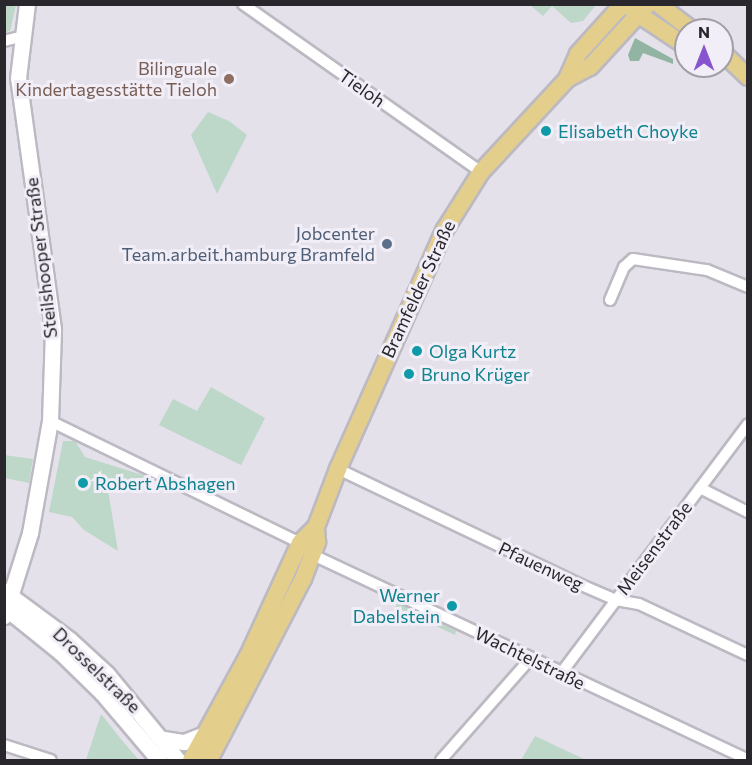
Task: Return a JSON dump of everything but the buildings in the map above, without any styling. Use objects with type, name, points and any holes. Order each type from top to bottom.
[{"type":"main road","name":"Bramfelder Straße","points":[[209,760],[283,621],[313,555],[316,527],[338,469],[444,231],[481,172],[567,79],[578,54],[624,4]]},
{"type":"main road","points":[[624,4],[644,10],[674,36]]},
{"type":"main road","points":[[658,4],[676,18]]},
{"type":"main road","name":"Bramfelder Straße","points":[[567,79],[590,67],[644,10]]},
{"type":"main road","points":[[734,64],[747,77]]},
{"type":"main road","name":"Bramfelder Straße","points":[[190,760],[264,624],[300,543],[316,527]]},
{"type":"street","name":"Steilshooper Straße","points":[[6,603],[42,483],[50,421],[53,329],[18,78],[20,37],[27,4]]},
{"type":"street","name":"Tieloh","points":[[243,4],[481,172]]},
{"type":"street","points":[[4,40],[20,37]]},
{"type":"street","points":[[610,300],[624,267],[633,260],[707,270],[747,287]]},
{"type":"street","points":[[50,421],[300,543]]},
{"type":"street","name":"Meisenstraße","points":[[561,672],[747,424]]},
{"type":"street","name":"Pfauenweg","points":[[338,469],[616,600],[639,604],[747,655]]},
{"type":"street","points":[[700,488],[747,512]]},
{"type":"street","name":"Wachtelstraße","points":[[313,555],[747,760]]},
{"type":"street","name":"Drosselstraße","points":[[6,603],[107,674],[164,739],[178,760]]},
{"type":"street","name":"Drosselstraße","points":[[6,603],[102,693],[159,760]]},
{"type":"street","points":[[441,760],[530,659]]},
{"type":"street","points":[[164,739],[184,742],[205,734]]},
{"type":"street","points":[[4,745],[51,760]]},
{"type":"green space","points":[[596,4],[583,21],[571,23],[552,6],[543,16],[530,5]]},
{"type":"green space","points":[[4,5],[16,5],[10,31],[6,32]]},
{"type":"green space","points":[[635,38],[673,59],[673,64],[643,53],[639,61],[630,61],[628,55]]},
{"type":"green space","points":[[208,112],[229,121],[247,135],[217,194],[191,135]]},
{"type":"green space","points":[[211,387],[265,418],[241,465],[159,425],[173,399],[197,411]]},
{"type":"green space","points":[[63,441],[75,441],[85,457],[155,479],[108,490],[118,551],[84,530],[72,517],[49,512]]},
{"type":"green space","points":[[4,455],[33,459],[29,483],[5,478]]},
{"type":"green space","points":[[397,602],[456,631],[455,635],[396,607]]},
{"type":"green space","points":[[25,630],[92,692],[93,697],[24,633]]},
{"type":"green space","points":[[105,706],[137,745],[148,760],[102,708]]},
{"type":"green space","points":[[101,714],[125,744],[139,760],[86,760]]},
{"type":"green space","points":[[535,736],[586,760],[521,760]]},
{"type":"place","name":"Bilinguale Kindertagesstätte Tieloh","points":[[229,79]]},
{"type":"place","name":"Elisabeth Choyke","points":[[546,131]]},
{"type":"place","name":"Jobcenter Team.arbeit.hamburg Bramfeld","points":[[387,244]]},
{"type":"place","name":"Olga Kurtz","points":[[417,351]]},
{"type":"place","name":"Bruno Krüger","points":[[409,374]]},
{"type":"place","name":"Robert Abshagen","points":[[83,483]]},
{"type":"place","name":"Werner Dabelstein","points":[[452,606]]}]
